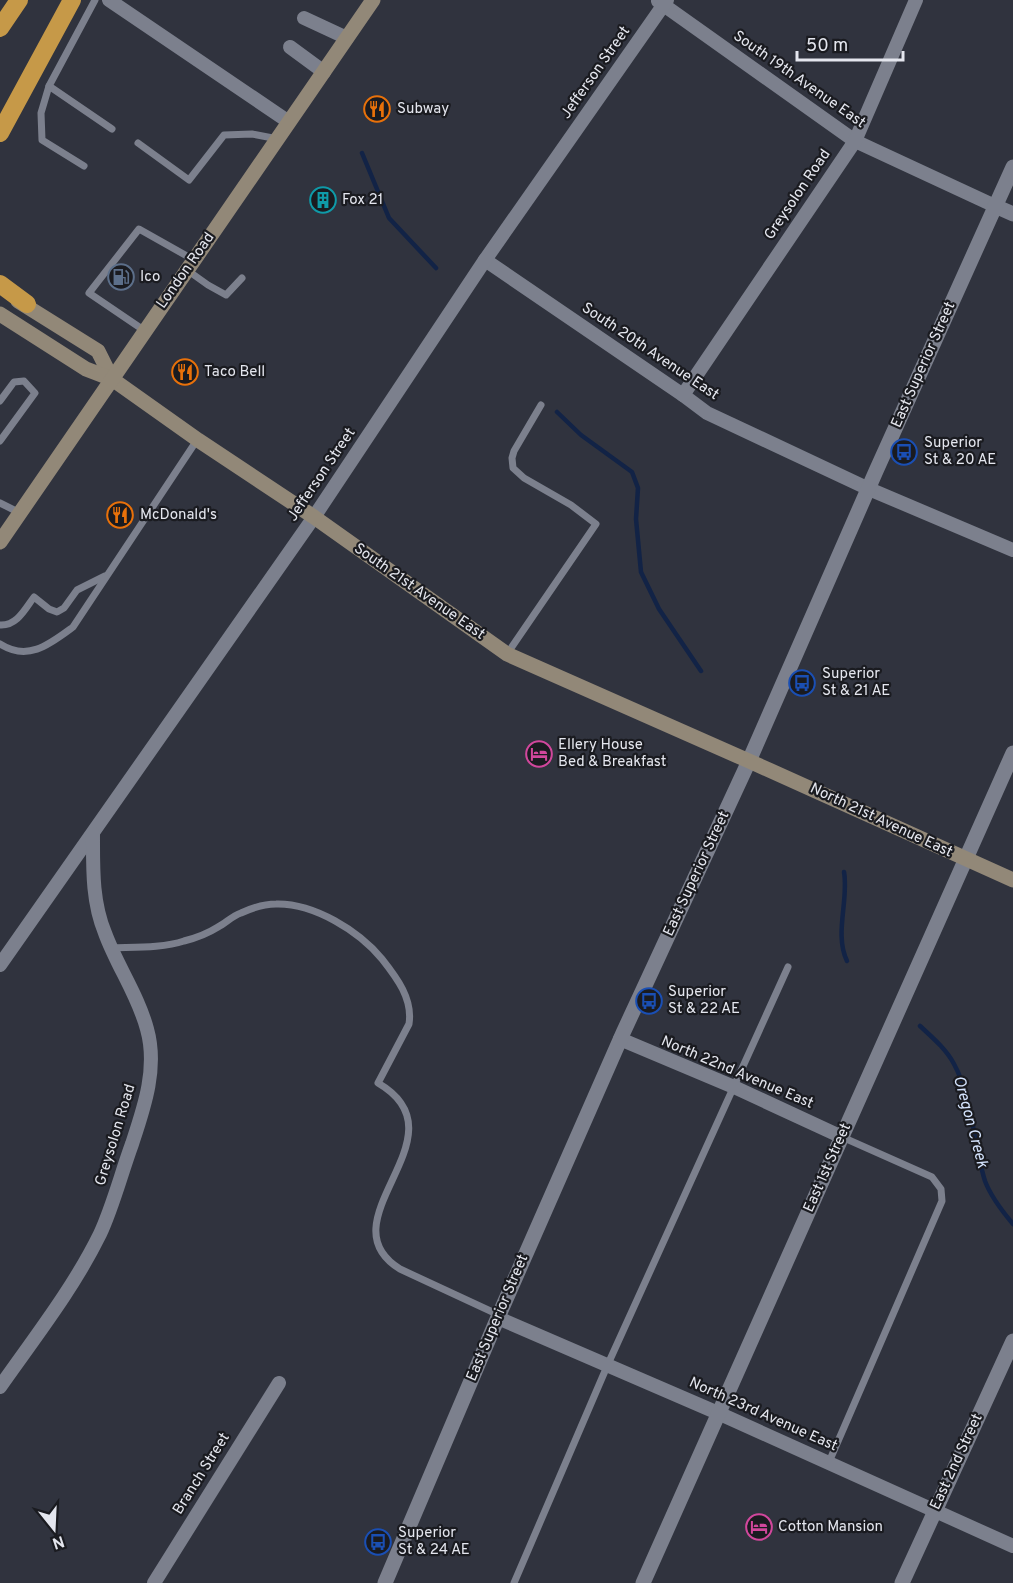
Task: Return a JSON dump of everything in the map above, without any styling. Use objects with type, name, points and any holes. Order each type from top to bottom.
[{"type":"highway","points":[[0,28],[19,0]]},
{"type":"highway","points":[[0,133],[72,0]]},
{"type":"highway","points":[[0,284],[27,304]]},
{"type":"main road","name":"London Road","points":[[0,542],[373,0]]},
{"type":"main road","name":"South 21st Avenue East","points":[[0,292],[27,304],[98,351],[112,379]]},
{"type":"main road","name":"South 21st Avenue East","points":[[0,314],[86,369],[112,379],[198,440],[314,517],[507,654],[750,761]]},
{"type":"main road","name":"North 21st Avenue East","points":[[750,761],[1013,880]]},
{"type":"street","points":[[109,0],[289,122]]},
{"type":"street","name":"Greysolon Road","points":[[683,394],[855,141],[916,0]]},
{"type":"street","name":"South 19th Avenue East","points":[[662,2],[855,141],[995,206]]},
{"type":"street","name":"Jefferson Street","points":[[0,965],[314,517],[485,260],[662,2]]},
{"type":"street","points":[[304,18],[347,38]]},
{"type":"street","points":[[290,47],[324,72]]},
{"type":"street","name":"East Superior Street","points":[[385,1583],[620,1039],[750,761],[1013,167]]},
{"type":"street","points":[[995,206],[1013,214]]},
{"type":"street","name":"South 20th Avenue East","points":[[485,260],[683,394],[707,413],[869,489],[1013,550]]},
{"type":"street","name":"East 1st Street","points":[[643,1583],[1013,753]]},
{"type":"street","name":"Greysolon Road","points":[[0,1387],[77,1277],[100,1233],[113,1203],[148,1090],[151,1064],[150,1042],[136,998],[104,933],[93,879],[93,834]]},
{"type":"street","name":"North 22nd Avenue East","points":[[620,1039],[734,1087],[842,1137]]},
{"type":"street","name":"North 23rd Avenue East","points":[[498,1317],[829,1462],[1013,1546]]},
{"type":"street","name":"East 2nd Street","points":[[902,1583],[1013,1341]]},
{"type":"street","name":"Branch Street","points":[[154,1583],[279,1383]]},
{"type":"lane","points":[[84,166],[42,140],[41,113],[49,87],[95,0]]},
{"type":"lane","points":[[49,87],[111,129]]},
{"type":"lane","points":[[138,143],[189,180],[224,135],[252,134],[278,138]]},
{"type":"lane","points":[[145,331],[89,293],[139,229],[190,265],[208,285],[226,295],[242,278]]},
{"type":"lane","points":[[0,401],[14,382],[24,381],[35,393],[0,441]]},
{"type":"lane","points":[[507,654],[596,524],[572,505],[524,478],[513,468],[514,452],[542,405]]},
{"type":"lane","points":[[0,426],[7,431]]},
{"type":"lane","points":[[0,644],[7,649],[22,653],[52,642],[73,627],[163,494],[173,474],[198,440]]},
{"type":"lane","points":[[0,503],[20,513]]},
{"type":"lane","points":[[0,625],[7,626],[15,622],[34,597],[49,609],[57,612],[64,608],[77,590],[107,575]]},
{"type":"lane","points":[[111,948],[180,942],[204,934],[237,914],[275,904],[325,916],[348,927],[361,937],[394,974],[405,995],[411,1015],[409,1024],[378,1083],[389,1089],[400,1101],[409,1122],[401,1161],[377,1217],[375,1230],[378,1248],[390,1263],[400,1269],[498,1317]]},
{"type":"lane","points":[[514,1583],[608,1364],[788,967]]},
{"type":"lane","points":[[829,1462],[942,1201],[941,1189],[932,1177],[842,1137]]},
{"type":"waterway","name":"Oregon Creek","points":[[362,153],[389,218],[436,268]]},
{"type":"waterway","name":"Oregon Creek","points":[[557,412],[581,435],[632,472],[638,488],[636,519],[641,572],[659,609],[701,671]]},
{"type":"waterway","name":"Oregon Creek","points":[[844,872],[842,940],[847,961]]},
{"type":"waterway","name":"Oregon Creek","points":[[920,1026],[943,1049],[954,1064],[969,1106],[985,1181],[1001,1209],[1013,1224]]},
{"type":"place","name":"Subway","points":[[377,109]]},
{"type":"place","name":"Fox 21","points":[[323,200]]},
{"type":"place","name":"Ico","points":[[121,277]]},
{"type":"place","name":"Taco Bell","points":[[185,372]]},
{"type":"place","name":"Superior St & 20 AE","points":[[904,452]]},
{"type":"place","name":"McDonald's","points":[[120,515]]},
{"type":"place","name":"Superior St & 21 AE","points":[[802,683]]},
{"type":"place","name":"Ellery House Bed & Breakfast","points":[[539,754]]},
{"type":"place","name":"Superior St & 22 AE","points":[[649,1001]]},
{"type":"place","name":"Cotton Mansion","points":[[759,1527]]},
{"type":"place","name":"Superior St & 24 AE","points":[[378,1542]]}]
